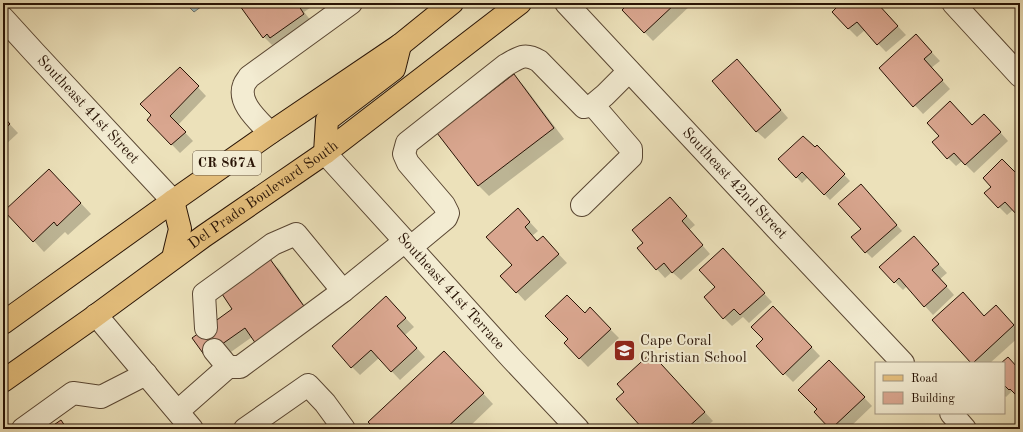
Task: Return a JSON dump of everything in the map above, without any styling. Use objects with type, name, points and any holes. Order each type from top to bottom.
[{"type":"main road","name":"CR 867A","points":[[3,323],[270,133],[400,45],[452,3]]},
{"type":"main road","name":"Del Prado Boulevard South","points":[[3,381],[204,236],[325,153],[520,3]]},
{"type":"main road","points":[[325,153],[328,120],[394,70],[400,45]]},
{"type":"main road","points":[[173,201],[180,229],[174,258]]},
{"type":"street","points":[[270,133],[247,108],[243,98],[244,85],[249,77],[350,3]]},
{"type":"street","name":"Southeast 42nd Street","points":[[566,3],[902,362]]},
{"type":"street","points":[[953,3],[1020,76]]},
{"type":"street","name":"Southeast 41st Street","points":[[3,18],[173,201]]},
{"type":"street","points":[[178,411],[221,358],[240,368],[343,291],[446,218],[448,214],[444,205],[408,163],[404,154],[407,142],[506,65],[522,56],[532,56],[539,61],[584,107],[593,105],[630,71]]},
{"type":"street","points":[[582,205],[632,157],[631,149],[593,105]]},
{"type":"street","name":"Southeast 41st Terrace","points":[[325,153],[512,359],[578,429]]},
{"type":"street","points":[[206,328],[204,294],[273,244],[296,234],[343,291]]},
{"type":"street","points":[[96,315],[192,429]]},
{"type":"street","points":[[23,429],[73,393],[101,397],[146,374]]},
{"type":"street","points":[[245,429],[308,385],[325,403],[344,429]]},
{"type":"street","points":[[952,414],[966,429]]},
{"type":"water","points":[[185,3],[206,3],[194,12]]},
{"type":"building","points":[[245,3],[297,3],[304,14],[270,38],[267,34],[263,38],[240,6]]},
{"type":"building","points":[[629,3],[676,3],[644,33],[622,10]]},
{"type":"building","points":[[837,3],[877,3],[898,26],[877,45],[857,22],[848,29],[832,12],[839,5]]},
{"type":"building","points":[[916,34],[932,52],[924,59],[943,80],[913,107],[879,68]]},
{"type":"building","points":[[737,59],[781,110],[756,132],[712,81]]},
{"type":"building","points":[[180,67],[199,86],[170,116],[186,132],[171,145],[147,120],[151,115],[140,104]]},
{"type":"building","points":[[514,74],[554,128],[478,186],[437,133]]},
{"type":"building","points":[[950,101],[972,125],[984,114],[1001,132],[965,165],[954,153],[947,159],[932,142],[939,136],[927,123]]},
{"type":"building","points":[[3,116],[10,124],[3,130]]},
{"type":"building","points":[[803,136],[815,147],[817,145],[845,174],[824,195],[802,172],[796,178],[778,159]]},
{"type":"building","points":[[1002,159],[1020,177],[1020,214],[1018,216],[1005,202],[998,208],[984,193],[991,187],[983,178]]},
{"type":"building","points":[[49,169],[81,203],[57,226],[54,222],[33,242],[4,211]]},
{"type":"building","points":[[861,184],[897,225],[865,253],[851,237],[861,229],[838,204]]},
{"type":"building","points":[[670,197],[687,216],[682,221],[703,245],[672,273],[664,263],[656,270],[637,248],[643,243],[632,230]]},
{"type":"building","points":[[518,208],[530,222],[525,227],[537,241],[543,236],[559,254],[516,293],[500,276],[512,265],[486,237]]},
{"type":"building","points":[[914,236],[939,264],[932,270],[947,286],[924,307],[899,278],[894,283],[879,267]]},
{"type":"building","points":[[723,248],[765,293],[740,315],[734,309],[723,319],[704,297],[715,287],[699,270]]},
{"type":"building","points":[[270,259],[306,309],[256,344],[245,328],[205,356],[192,338],[232,309],[222,294]]},
{"type":"building","points":[[963,292],[984,316],[996,305],[1014,325],[974,362],[970,362],[932,320]]},
{"type":"building","points":[[567,295],[585,313],[590,307],[611,329],[579,359],[564,343],[568,339],[545,316]]},
{"type":"building","points":[[386,296],[406,318],[397,326],[417,348],[391,372],[371,350],[351,368],[332,346]]},
{"type":"building","points":[[773,306],[812,347],[783,375],[756,346],[763,339],[751,327]]},
{"type":"building","points":[[444,351],[484,393],[445,429],[375,429],[368,422]]},
{"type":"building","points":[[651,353],[705,412],[686,429],[643,429],[616,399],[624,392],[617,384]]},
{"type":"building","points":[[1008,357],[1018,368],[1020,366],[1020,399],[1005,386],[1005,362],[1002,362]]},
{"type":"building","points":[[829,360],[865,397],[831,429],[814,412],[817,409],[798,390]]},
{"type":"building","points":[[61,420],[67,429],[48,429]]},
{"type":"building","points":[[487,424],[492,429],[481,429]]},
{"type":"place","name":"Cape Coral Christian School","points":[[624,350]]}]
